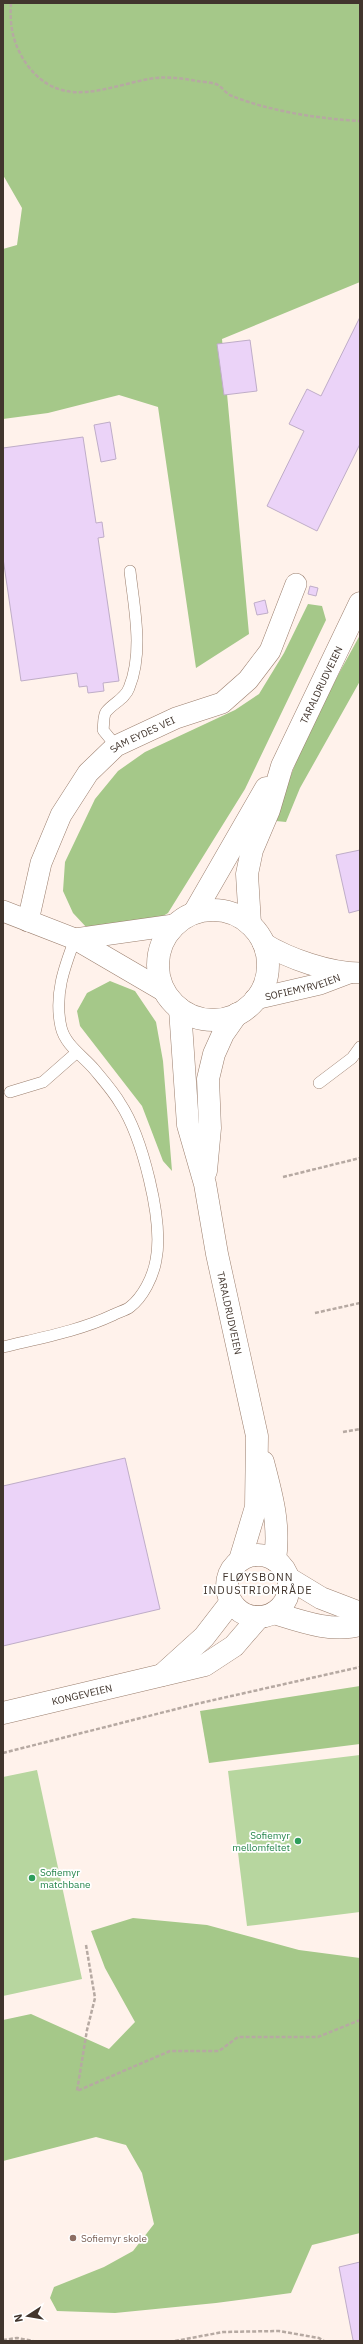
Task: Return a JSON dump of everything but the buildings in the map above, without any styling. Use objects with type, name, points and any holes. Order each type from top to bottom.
[{"type":"main road","name":"TARALDRUDVEIEN","points":[[194,913],[258,801],[282,766],[360,603]]},
{"type":"main road","name":"TARALDRUDVEIEN","points":[[250,924],[247,874],[252,850],[269,810],[282,766]]},
{"type":"main road","points":[[206,910],[223,910],[240,917],[250,924],[263,943],[267,955],[267,971],[262,989],[255,999],[237,1014],[213,1020],[197,1018],[180,1009],[164,991],[159,974],[158,956],[166,934],[174,925],[194,913],[206,910]]},
{"type":"main road","name":"TARALDRUDVEIEN","points":[[180,1009],[188,1125],[205,1184],[217,1254],[252,1406],[257,1440],[275,1504],[277,1544],[275,1560]]},
{"type":"main road","name":"TARALDRUDVEIEN","points":[[205,1184],[210,1128],[208,1079],[214,1054],[224,1034],[237,1014]]},
{"type":"main road","name":"TARALDRUDVEIEN","points":[[240,1560],[256,1507],[257,1440]]},
{"type":"main road","points":[[267,1615],[282,1606],[288,1596],[288,1578],[281,1565],[275,1560],[258,1554],[240,1560],[232,1568],[227,1579],[227,1591],[231,1602],[243,1614],[267,1615],[310,1623],[350,1628],[360,1625]]},
{"type":"main road","points":[[288,1578],[321,1598],[360,1613]]},
{"type":"main road","name":"KONGEVEIEN","points":[[160,1676],[204,1637],[231,1602]]},
{"type":"main road","name":"KONGEVEIEN","points":[[3,1713],[205,1665],[234,1646],[267,1615]]},
{"type":"street","name":"SAM EYDES VEI","points":[[28,921],[41,863],[61,815],[88,773],[116,746],[176,718],[222,703],[248,680],[270,651],[296,584]]},
{"type":"street","points":[[3,911],[75,938],[164,991]]},
{"type":"street","points":[[75,938],[174,925]]},
{"type":"street","name":"SOFIEMYRVEIEN","points":[[263,943],[298,961],[355,973]]},
{"type":"street","name":"SOFIEMYRVEIEN","points":[[255,999],[320,984],[355,973]]},
{"type":"lane","points":[[116,746],[103,730],[105,713],[128,691],[134,676],[136,625],[130,571]]},
{"type":"lane","points":[[3,1347],[92,1325],[130,1307],[147,1286],[156,1260],[156,1220],[148,1178],[136,1136],[120,1103],[93,1068],[76,1053],[61,1028],[58,1003],[61,977],[75,938]]},
{"type":"lane","points":[[319,1083],[352,1058],[360,1047]]},
{"type":"lane","points":[[10,1092],[43,1082],[76,1053]]},
{"type":"path","points":[[12,3],[12,34],[21,55],[40,78],[66,91],[88,93],[149,79],[170,77],[217,85],[230,96],[267,107],[329,118],[360,121]]},
{"type":"path","points":[[284,1177],[360,1158]]},
{"type":"path","points":[[315,1313],[360,1303]]},
{"type":"path","points":[[343,1432],[360,1429]]},
{"type":"path","points":[[3,1753],[196,1704],[360,1667]]},
{"type":"path","points":[[86,1945],[95,1998],[87,2030],[77,2091],[170,2051],[219,2051],[238,2037],[318,2037],[360,2020]]},
{"type":"path","points":[[175,2341],[223,2332],[279,2331],[319,2338],[324,2341]]},
{"type":"path","points":[[3,2340],[17,2338],[33,2341]]},
{"type":"green space","points":[[3,3],[360,3],[360,282],[222,339],[249,634],[196,668],[158,407],[119,395],[48,413],[3,419],[3,249],[17,245],[22,208],[3,175]]},
{"type":"green space","points":[[308,604],[322,606],[326,620],[245,789],[168,913],[138,932],[88,929],[73,913],[63,891],[65,862],[95,799],[118,771],[145,752],[235,710],[259,694],[284,653]]},
{"type":"green space","points":[[360,635],[360,681],[300,788],[286,822],[276,821],[292,772],[312,725]]},
{"type":"green space","points":[[110,981],[135,991],[156,1022],[163,1061],[172,1171],[163,1161],[142,1106],[80,1026],[77,1011],[87,993]]},
{"type":"green space","points":[[360,1686],[360,1744],[209,1763],[200,1711]]},
{"type":"green space","name":"Sofiemyr mellomfeltet","points":[[360,1755],[360,1912],[247,1926],[228,1771]]},
{"type":"green space","name":"Sofiemyr matchbane","points":[[37,1770],[82,1979],[3,1996],[3,1777]]},
{"type":"green space","points":[[133,1918],[207,1925],[299,1950],[360,1958],[360,2233],[312,2245],[291,2293],[216,2303],[115,2313],[57,2311],[50,2298],[54,2287],[104,2267],[133,2251],[154,2224],[142,2173],[126,2145],[96,2137],[3,2161],[3,2020],[31,2014],[109,2049],[135,2022],[105,1968],[91,1931]]},
{"type":"place","name":"Sofiemyr mellomfeltet","points":[[298,1841]]},
{"type":"place","name":"Sofiemyr matchbane","points":[[32,1878]]},
{"type":"place","name":"Sofiemyr skole","points":[[73,2238]]},
{"type":"district","name":"FLØYSBONN INDUSTRIOMRÅDE","points":[[258,1583]]}]
